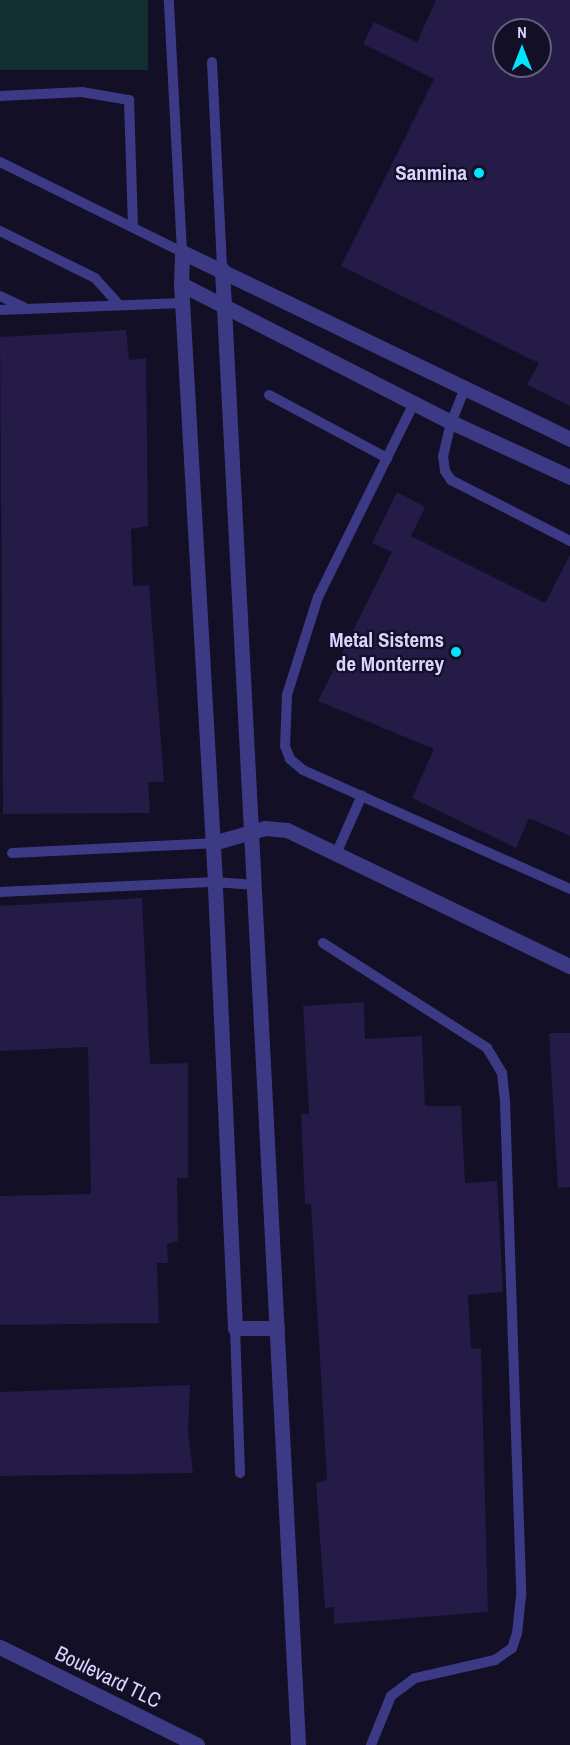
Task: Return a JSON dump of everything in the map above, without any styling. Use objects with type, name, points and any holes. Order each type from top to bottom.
[{"type":"street","points":[[277,1328],[235,1328],[213,843],[181,284],[182,252],[222,269],[570,439]]},
{"type":"street","points":[[222,269],[253,831],[298,1745]]},
{"type":"street","points":[[181,284],[451,422],[570,477]]},
{"type":"street","points":[[213,843],[253,831],[287,830],[570,966]]},
{"type":"street","name":"Boulevard TLC","points":[[0,1647],[196,1745]]},
{"type":"lane","points":[[0,162],[182,252],[169,0]]},
{"type":"lane","points":[[212,62],[222,269]]},
{"type":"lane","points":[[0,96],[82,92],[129,100],[133,227]]},
{"type":"lane","points":[[0,231],[95,278],[119,305]]},
{"type":"lane","points":[[0,296],[26,308]]},
{"type":"lane","points":[[0,310],[183,303]]},
{"type":"lane","points":[[465,388],[451,422],[443,456],[445,471],[451,480],[570,541]]},
{"type":"lane","points":[[269,395],[387,458]]},
{"type":"lane","points":[[414,403],[318,597],[294,664],[284,727],[290,759],[303,770],[570,889]]},
{"type":"lane","points":[[336,854],[362,795]]},
{"type":"lane","points":[[12,853],[213,843]]},
{"type":"lane","points":[[0,892],[215,882],[255,885]]},
{"type":"lane","points":[[323,943],[487,1048],[502,1073],[505,1102],[521,1596],[518,1633],[512,1648],[495,1660],[415,1678],[391,1696],[371,1745]]},
{"type":"lane","points":[[235,1328],[240,1473]]},
{"type":"green space","points":[[0,0],[148,0],[148,70],[0,70]]},
{"type":"building","name":"Sanmina","points":[[436,0],[570,0],[570,406],[527,385],[539,363],[341,266],[434,79],[363,44],[374,22],[417,42]]},
{"type":"building","points":[[126,330],[129,360],[146,358],[148,526],[131,529],[133,586],[149,585],[164,782],[148,782],[150,813],[3,814],[0,337]]},
{"type":"building","name":"Metal Sistems de Monterrey","points":[[397,492],[425,507],[411,536],[545,603],[570,555],[570,836],[529,818],[516,848],[412,798],[434,749],[318,701],[392,552],[372,543]]},
{"type":"building","points":[[142,898],[150,1064],[188,1063],[188,1178],[177,1178],[178,1241],[167,1244],[168,1263],[157,1263],[159,1323],[0,1325],[0,1196],[91,1194],[88,1047],[0,1051],[0,906]]},
{"type":"building","points":[[364,1002],[365,1039],[422,1036],[425,1106],[461,1106],[465,1183],[497,1181],[503,1292],[468,1295],[471,1348],[481,1349],[488,1612],[334,1624],[334,1607],[325,1608],[316,1483],[327,1480],[311,1204],[305,1204],[301,1114],[309,1114],[303,1006]]},
{"type":"building","points":[[549,1033],[570,1033],[570,1187],[558,1188]]},
{"type":"building","points":[[190,1385],[188,1431],[193,1473],[0,1476],[0,1392]]},
{"type":"place","name":"Sanmina","points":[[479,173]]},
{"type":"place","name":"Metal Sistems de Monterrey","points":[[456,652]]}]
